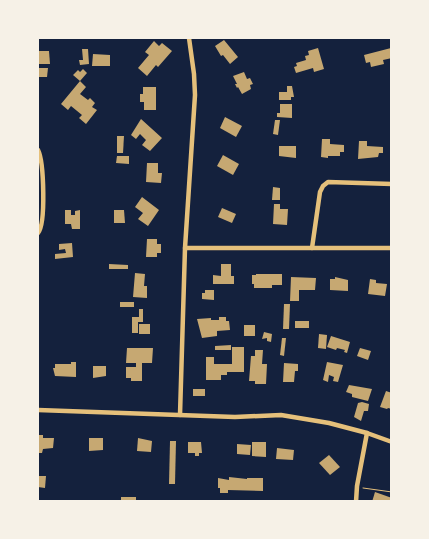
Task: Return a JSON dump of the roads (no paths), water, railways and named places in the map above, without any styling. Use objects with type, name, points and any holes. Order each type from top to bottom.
[{"type":"street","points":[[180,415],[185,248],[195,95],[189,38]]},
{"type":"street","points":[[38,150],[42,163],[43,220],[38,233]]},
{"type":"street","points":[[312,248],[320,192],[323,186],[328,182],[392,184]]},
{"type":"street","points":[[185,248],[390,248],[392,253]]},
{"type":"street","points":[[38,410],[235,417],[281,415],[328,423],[367,433],[392,442]]},
{"type":"street","points":[[356,502],[357,486],[367,433]]}]
